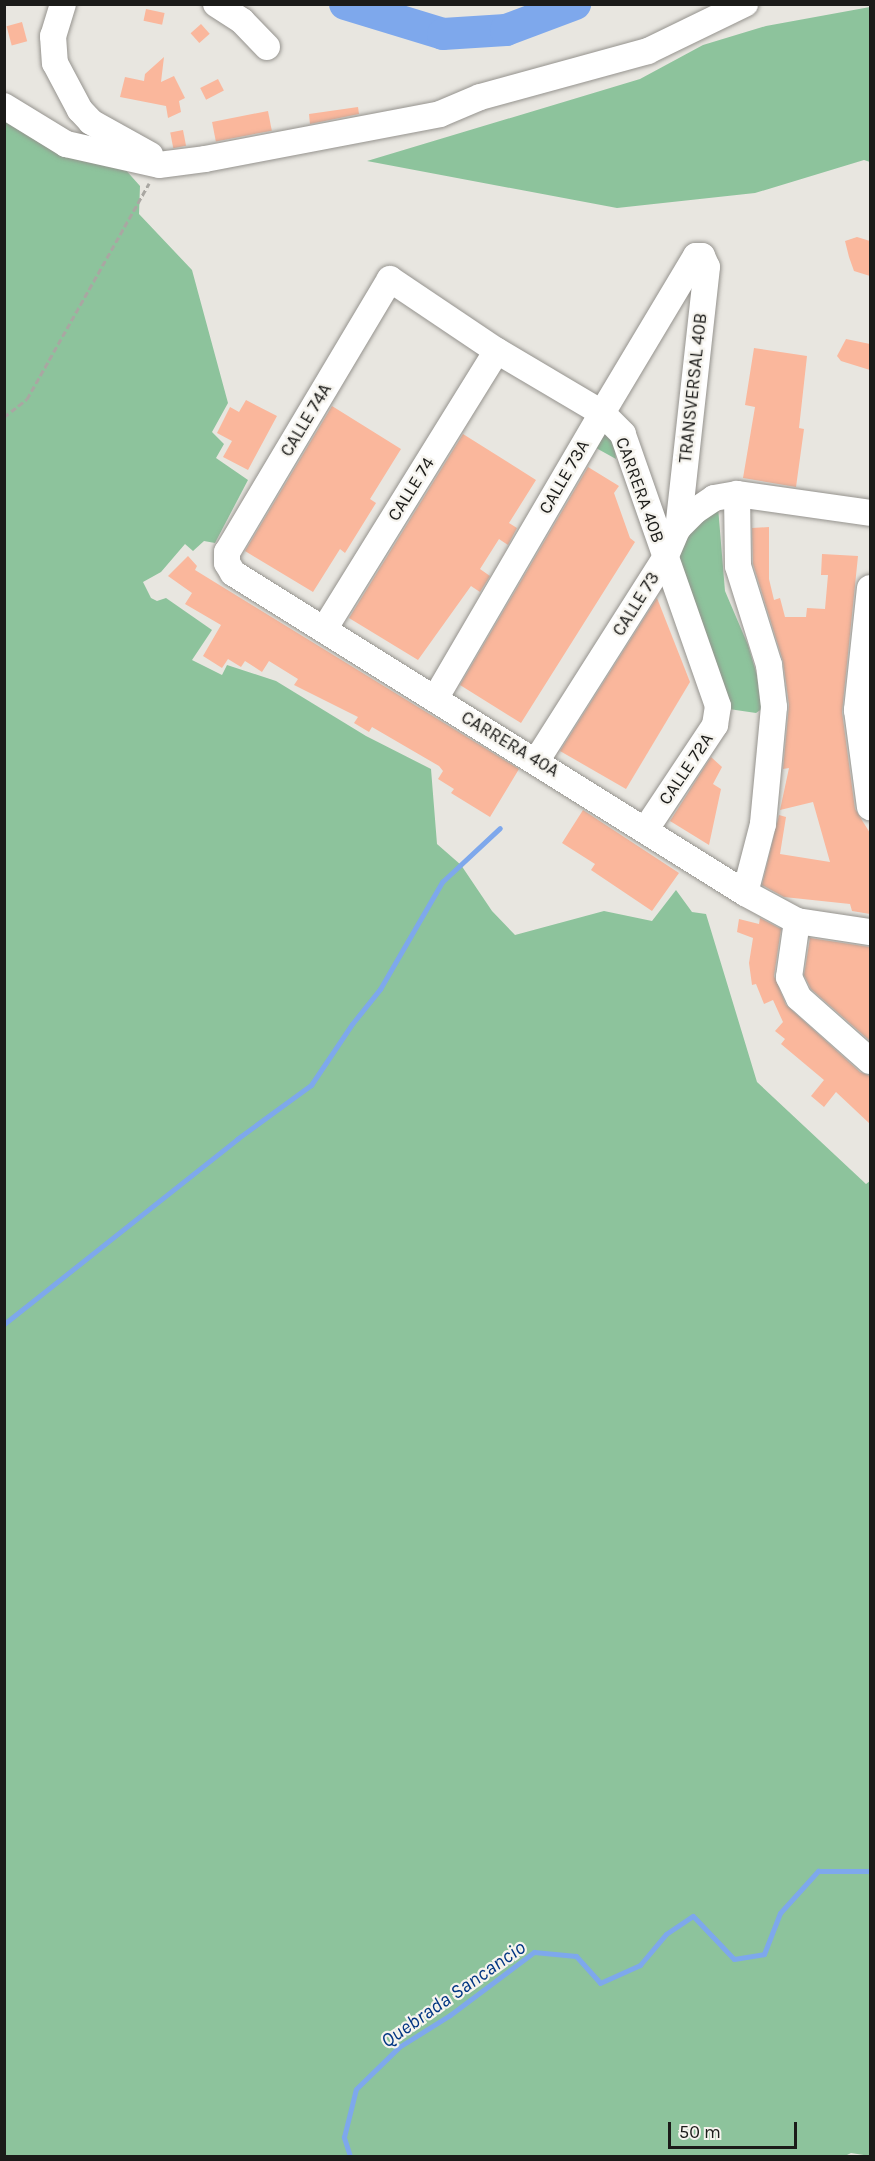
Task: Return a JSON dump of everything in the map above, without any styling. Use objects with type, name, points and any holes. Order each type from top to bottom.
[{"type":"street","points":[[63,4],[54,36],[55,63],[80,110],[91,122],[152,156],[159,165]]},
{"type":"street","points":[[216,4],[242,21],[267,47]]},
{"type":"street","points":[[4,106],[66,144],[159,165],[440,114],[480,97],[648,51],[745,4]]},
{"type":"street","name":"CALLE 73A","points":[[435,699],[602,412],[696,256]]},
{"type":"street","name":"TRANSVERSAL 40B","points":[[678,528],[706,267],[706,260],[696,256]]},
{"type":"street","name":"CARRERA 40B","points":[[390,279],[497,351],[602,412],[623,434],[718,706]]},
{"type":"street","name":"CALLE 74A","points":[[226,562],[227,552],[390,279]]},
{"type":"street","name":"CALLE 74","points":[[325,628],[497,351]]},
{"type":"street","points":[[737,494],[738,566],[769,665],[774,707],[763,824],[745,893]]},
{"type":"street","name":"CALLE 73","points":[[537,760],[665,558],[678,528],[714,498],[737,494],[870,513]]},
{"type":"street","name":"CARRERA 40A","points":[[226,562],[233,573],[537,760],[745,893],[797,921],[870,932]]},
{"type":"street","points":[[870,588],[857,710],[870,807]]},
{"type":"street","name":"CALLE 72A","points":[[646,829],[715,725],[718,706]]},
{"type":"street","points":[[797,921],[789,977],[799,998],[870,1060]]},
{"type":"path","points":[[4,417],[27,399],[159,165]]},
{"type":"green space","points":[[870,7],[870,162],[864,160],[755,193],[617,208],[367,161],[640,79],[703,45],[766,26]]},
{"type":"green space","points":[[4,105],[124,168],[140,186],[139,214],[192,270],[228,403],[212,432],[224,444],[216,458],[248,480],[215,543],[204,541],[193,551],[185,544],[161,572],[143,582],[151,598],[157,601],[166,598],[212,630],[192,660],[222,675],[227,665],[276,681],[366,736],[431,769],[437,844],[461,865],[492,911],[515,935],[604,911],[652,921],[676,890],[692,912],[706,914],[757,1082],[866,1184],[870,1181],[870,2156],[851,2153],[845,2156],[5,2156]]},
{"type":"green space","points":[[612,428],[616,459],[587,443]]},
{"type":"green space","points":[[718,507],[725,591],[748,645],[766,706],[756,713],[729,709],[682,577],[676,543]]},
{"type":"building","points":[[146,9],[165,13],[162,25],[144,21]]},
{"type":"building","points":[[22,22],[27,41],[12,45],[7,26]]},
{"type":"building","points":[[201,24],[210,34],[199,43],[191,33]]},
{"type":"building","points":[[164,57],[161,82],[174,76],[185,98],[179,101],[181,112],[168,118],[166,106],[120,97],[125,77],[144,81],[145,74]]},
{"type":"building","points":[[218,79],[224,91],[206,100],[200,88]]},
{"type":"building","points":[[358,107],[359,114],[310,124],[309,114]]},
{"type":"building","points":[[268,111],[272,131],[216,142],[212,122]]},
{"type":"building","points":[[183,130],[186,146],[173,148],[170,132]]},
{"type":"building","points":[[857,237],[870,241],[870,276],[854,271],[849,257],[845,241]]},
{"type":"building","points":[[846,339],[870,344],[870,370],[841,361],[837,356]]},
{"type":"building","points":[[754,348],[807,356],[799,428],[804,429],[796,487],[743,478],[755,407],[745,405]]},
{"type":"building","points":[[246,400],[277,416],[248,470],[223,457],[232,441],[217,433],[230,407],[239,412]]},
{"type":"building","points":[[332,406],[401,449],[370,499],[376,503],[345,553],[340,549],[313,592],[245,551]]},
{"type":"building","points":[[463,434],[536,480],[509,523],[517,528],[508,545],[499,539],[480,569],[490,576],[480,592],[471,586],[418,660],[349,618]]},
{"type":"building","points":[[588,467],[619,486],[614,493],[630,538],[635,542],[521,723],[460,685]]},
{"type":"building","points":[[769,527],[769,579],[774,600],[780,598],[785,617],[806,617],[807,608],[825,609],[828,575],[821,575],[822,554],[858,556],[842,712],[855,809],[870,833],[870,914],[852,911],[850,904],[784,897],[762,885],[779,815],[786,817],[780,854],[830,862],[813,802],[780,810],[789,768],[783,769],[789,705],[783,661],[753,564],[752,528]]},
{"type":"building","points":[[188,556],[197,566],[195,570],[519,769],[490,817],[451,793],[454,789],[438,779],[443,771],[439,766],[372,727],[369,732],[354,723],[358,717],[294,685],[298,679],[269,661],[262,672],[245,661],[241,667],[228,659],[222,668],[203,656],[221,625],[185,604],[192,593],[168,576]]},
{"type":"building","points":[[657,598],[690,682],[626,789],[560,751]]},
{"type":"building","points":[[711,757],[722,767],[713,784],[721,789],[709,845],[670,821]]},
{"type":"building","points":[[583,810],[679,873],[652,911],[591,870],[595,864],[562,843]]},
{"type":"building","points":[[760,918],[781,929],[774,976],[786,1005],[860,1072],[870,1076],[870,1124],[836,1092],[824,1107],[811,1096],[824,1080],[781,1044],[785,1039],[775,1031],[783,1022],[773,1000],[764,1004],[756,984],[752,985],[749,963],[753,938],[737,932],[739,919],[759,924]]},
{"type":"building","points":[[810,938],[870,947],[870,1041],[811,989],[804,975]]},
{"type":"waterway","points":[[345,4],[443,34],[506,30],[575,4]]},
{"type":"waterway","points":[[4,1324],[237,1139],[311,1085],[352,1024],[380,989],[442,882],[500,828]]},
{"type":"waterway","name":"Quebrada Sancancio","points":[[350,2156],[344,2137],[356,2089],[399,2047],[450,2015],[534,1952],[576,1956],[600,1983],[640,1965],[666,1934],[693,1916],[734,1959],[764,1954],[780,1913],[818,1871],[870,1871]]}]
